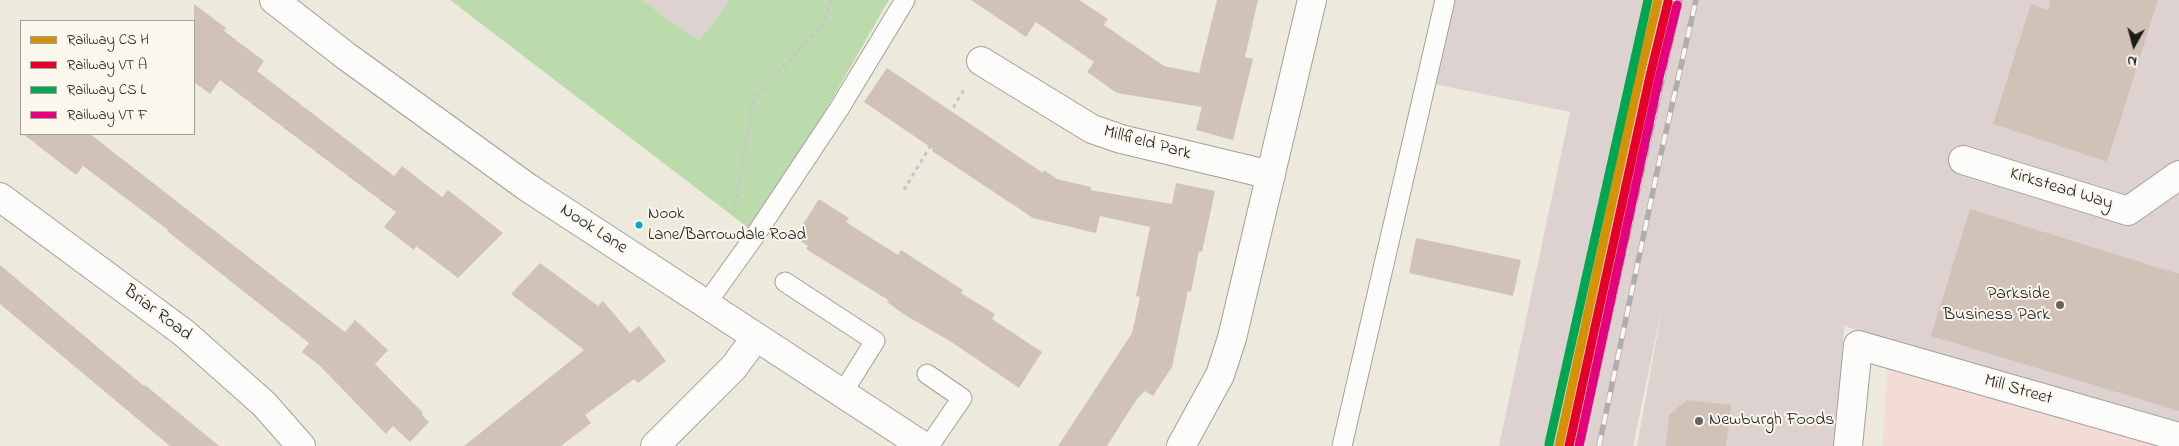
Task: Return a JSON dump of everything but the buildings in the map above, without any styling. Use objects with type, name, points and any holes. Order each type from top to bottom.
[{"type":"street","name":"Nook Lane","points":[[274,0],[346,56],[526,186],[923,446]]},
{"type":"street","points":[[1181,446],[1220,374],[1232,338],[1312,0]]},
{"type":"street","name":"Millfield Park","points":[[981,62],[1092,130],[1121,139],[1272,175]]},
{"type":"street","name":"Kirkstead Way","points":[[1963,160],[2128,211],[2179,174]]},
{"type":"street","name":"Briar Road","points":[[0,197],[184,333],[264,404],[301,446]]},
{"type":"street","points":[[655,446],[734,368],[756,337]]},
{"type":"street","name":"Mill Street","points":[[1848,446],[1858,345],[2179,437]]},
{"type":"lane","points":[[706,304],[749,245],[839,109],[905,0]]},
{"type":"lane","points":[[1342,446],[1445,0]]},
{"type":"lane","points":[[785,282],[875,342],[843,392]]},
{"type":"lane","points":[[927,374],[962,398],[929,446]]},
{"type":"path","points":[[734,215],[754,98],[823,24],[831,0]]},
{"type":"path","points":[[904,190],[981,62]]},
{"type":"shaded area","points":[[642,0],[730,0],[699,41]]},
{"type":"shaded area","points":[[1437,0],[2179,0],[2179,427],[1844,326],[1836,446],[1637,446],[1663,303],[1633,446],[1499,446],[1570,112],[1420,81]]},
{"type":"shaded area","points":[[1887,369],[2174,446],[1883,446]]},
{"type":"green space","points":[[450,0],[642,0],[699,41],[730,0],[889,0],[755,233]]},
{"type":"railway","points":[[1581,446],[1680,0]]},
{"type":"railway","points":[[1599,446],[1660,158],[1696,0]]},
{"type":"transit line","points":[[1549,444],[1648,0]]},
{"type":"transit line","points":[[1559,446],[1640,74],[1658,0]]},
{"type":"transit line","points":[[1569,446],[1668,2]]},
{"type":"transit line","points":[[1579,446],[1659,78],[1677,5]]},
{"type":"place","name":"Nook Lane/Barrowdale Road","points":[[639,225]]},
{"type":"place","name":"Parkside Business Park","points":[[2060,305]]},
{"type":"place","name":"Newburgh Foods","points":[[1699,421]]}]
